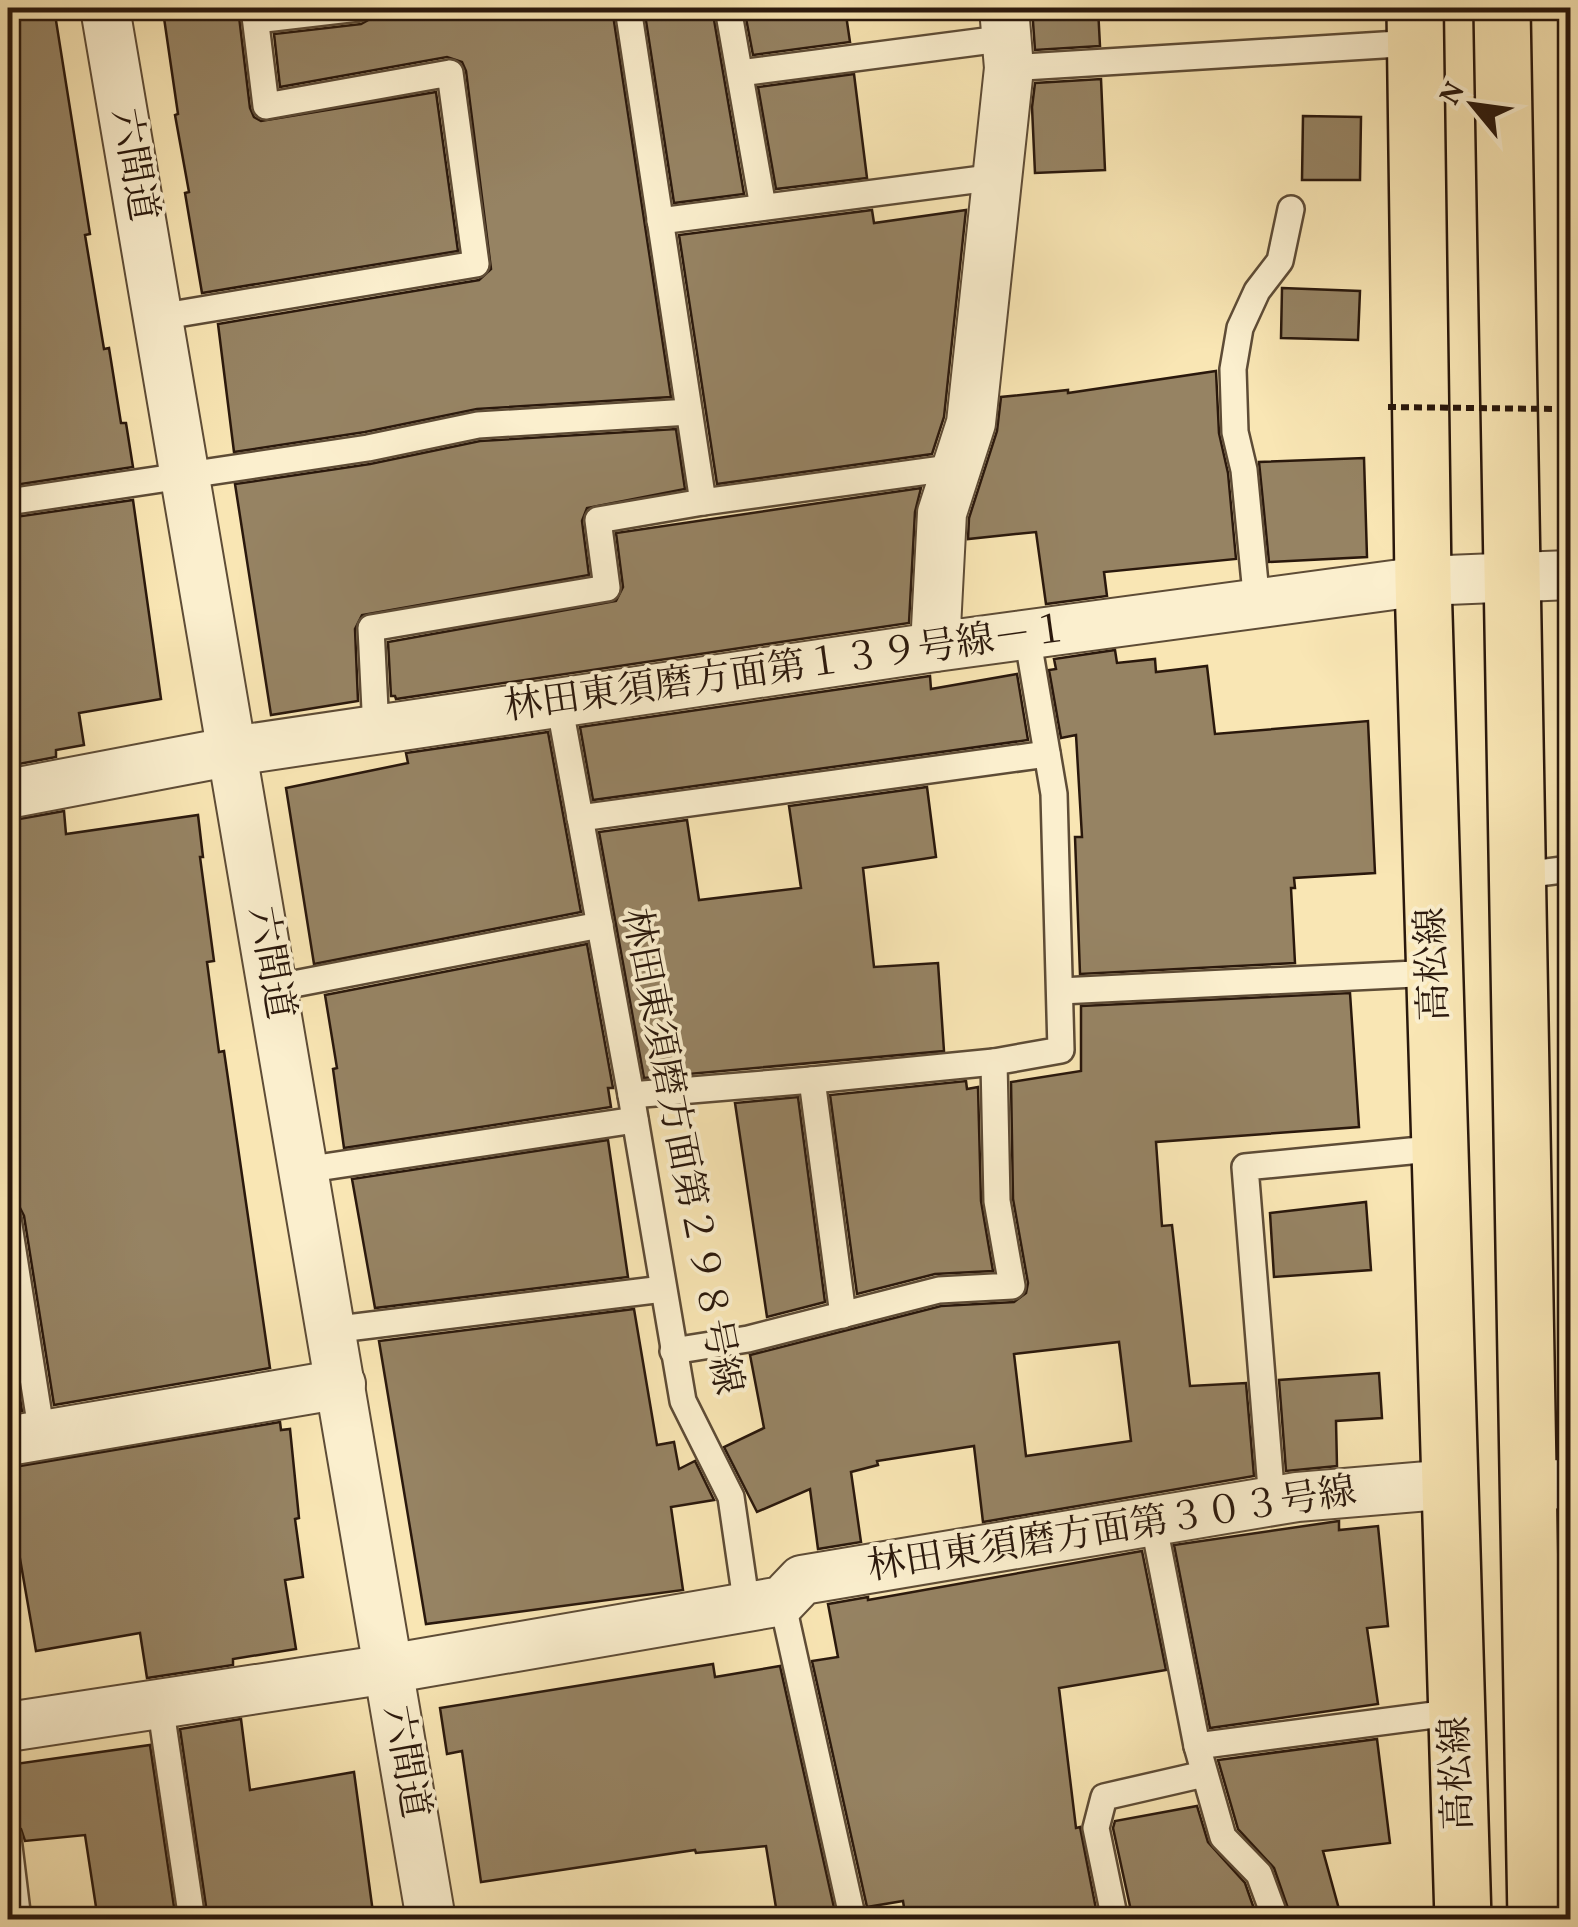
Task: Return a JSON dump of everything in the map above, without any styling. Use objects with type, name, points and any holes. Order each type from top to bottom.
[{"type":"main road","name":"高松線","points":[[1502,8],[1508,578],[1516,876],[1550,1484],[1536,1920]]},
{"type":"main road","name":"高松線","points":[[1415,25],[1424,581],[1463,1920]]},
{"type":"street","name":"六間道","points":[[105,8],[431,1920]]},
{"type":"street","points":[[934,648],[942,513],[971,423],[1007,38]]},
{"type":"street","name":"林田東須磨方面第１３９号線－１","points":[[8,794],[233,751],[934,648],[1424,581],[1570,575]]},
{"type":"street","points":[[25,1438],[340,1384]]},
{"type":"street","name":"林田東須磨方面第３０３号線","points":[[764,1604],[802,1580],[1272,1502],[1452,1484]]},
{"type":"street","points":[[8,1727],[388,1669],[764,1604]]},
{"type":"lane","points":[[159,317],[476,264],[450,73],[266,106],[255,14],[358,8]]},
{"type":"lane","points":[[628,8],[703,502]]},
{"type":"lane","points":[[728,8],[763,207]]},
{"type":"lane","points":[[740,73],[1007,38],[1415,25]]},
{"type":"lane","points":[[660,220],[997,177]]},
{"type":"lane","points":[[1257,604],[1244,470],[1234,432],[1233,369],[1240,328],[1257,291],[1280,261],[1291,209]]},
{"type":"lane","points":[[8,502],[368,448],[478,425],[689,412]]},
{"type":"lane","points":[[376,730],[370,628],[607,588],[598,520],[956,467]]},
{"type":"lane","points":[[304,1170],[634,1107],[812,1080],[994,1062],[1061,1050],[1054,794],[1027,635]]},
{"type":"lane","name":"林田東須磨方面第２９８号線","points":[[559,703],[634,1107],[683,1401],[731,1497],[853,1920]]},
{"type":"lane","points":[[580,818],[1047,754]]},
{"type":"lane","points":[[1516,876],[1570,870]]},
{"type":"lane","points":[[273,988],[600,925]]},
{"type":"lane","points":[[1060,991],[1436,973]]},
{"type":"lane","points":[[674,1351],[748,1339],[939,1290],[1012,1286],[996,1201],[994,1062]]},
{"type":"lane","points":[[812,1080],[843,1315]]},
{"type":"lane","points":[[1272,1502],[1245,1167],[1441,1148]]},
{"type":"lane","points":[[8,1219],[25,1438]]},
{"type":"lane","points":[[331,1330],[663,1289]]},
{"type":"lane","points":[[1152,1521],[1196,1746],[1223,1837],[1258,1874],[1276,1920]]},
{"type":"lane","points":[[160,1704],[192,1920]]},
{"type":"lane","points":[[1196,1746],[1458,1712]]},
{"type":"lane","points":[[1115,1920],[1096,1828],[1104,1796],[1204,1774]]},
{"type":"lane","points":[[8,1838],[18,1920]]},
{"type":"path","points":[[1388,408],[1555,409]]},
{"type":"building","points":[[54,8],[104,349],[109,348],[121,423],[126,423],[133,467],[8,486],[8,12]]},
{"type":"building","points":[[238,8],[250,108],[261,121],[436,92],[458,251],[202,293],[185,193],[189,192],[163,11]]},
{"type":"building","points":[[374,8],[612,8],[671,397],[477,409],[365,432],[234,452],[218,324],[479,280],[491,269],[462,62],[447,57],[280,87],[274,34],[361,24]]},
{"type":"building","points":[[644,8],[712,8],[744,194],[674,203]]},
{"type":"building","points":[[744,8],[845,8],[850,42],[753,55]]},
{"type":"building","points":[[1032,8],[1098,8],[1100,46],[1035,50]]},
{"type":"building","points":[[854,74],[867,178],[776,189],[758,87]]},
{"type":"building","points":[[1101,79],[1105,170],[1035,173],[1035,83]]},
{"type":"building","points":[[1303,116],[1361,117],[1360,180],[1302,180]]},
{"type":"building","points":[[872,210],[874,223],[966,210],[944,417],[932,454],[717,484],[679,235]]},
{"type":"building","points":[[1282,288],[1360,291],[1358,340],[1281,338]]},
{"type":"building","points":[[1216,371],[1219,433],[1228,473],[1236,559],[1104,572],[1107,596],[1046,604],[1036,532],[968,539],[969,518],[997,431],[1001,397],[1068,393]]},
{"type":"building","points":[[676,429],[685,489],[587,508],[582,521],[589,575],[362,615],[355,629],[358,701],[271,715],[235,484],[370,464],[480,441]]},
{"type":"building","points":[[1364,458],[1367,557],[1269,562],[1259,462]]},
{"type":"building","points":[[921,488],[915,512],[909,623],[396,699],[391,696],[388,642],[616,601],[623,587],[616,533]]},
{"type":"building","points":[[133,500],[161,699],[79,713],[84,745],[56,750],[56,757],[8,766],[8,679],[19,678],[8,610],[8,518]]},
{"type":"building","points":[[1115,650],[1117,663],[1155,659],[1156,672],[1207,666],[1215,734],[1368,721],[1375,873],[1294,878],[1295,888],[1291,888],[1295,963],[1080,974],[1075,837],[1082,837],[1076,735],[1061,738],[1049,670],[1056,669],[1054,659]]},
{"type":"building","points":[[1017,674],[1028,740],[593,800],[580,727],[930,676],[931,689]]},
{"type":"building","points":[[548,732],[581,912],[314,964],[286,788],[408,763],[406,753]]},
{"type":"building","points":[[927,787],[936,857],[863,868],[874,967],[938,963],[944,1051],[644,1078],[599,832],[687,820],[699,900],[801,888],[789,806]]},
{"type":"building","points":[[64,811],[66,834],[198,815],[214,961],[207,962],[219,1052],[224,1051],[270,1368],[54,1405],[24,1216],[20,1208],[8,1203],[8,821]]},
{"type":"building","points":[[587,944],[613,1088],[608,1088],[611,1107],[344,1148],[325,995]]},
{"type":"building","points":[[1350,993],[1359,1127],[1156,1142],[1162,1226],[1172,1225],[1190,1386],[1246,1383],[1254,1476],[983,1522],[974,1446],[877,1461],[878,1465],[851,1472],[861,1542],[818,1549],[810,1489],[757,1512],[724,1447],[764,1428],[750,1355],[941,1306],[1014,1302],[1026,1293],[1028,1283],[1013,1199],[1011,1082],[1081,1071],[1081,1006]],"holes":[[[1119,1342],[1131,1441],[1026,1456],[1014,1354]]]},
{"type":"building","points":[[966,1081],[967,1089],[978,1087],[981,1201],[993,1271],[935,1274],[857,1294],[830,1095]]},
{"type":"building","points":[[798,1097],[825,1302],[767,1317],[735,1103]]},
{"type":"building","points":[[608,1140],[628,1277],[375,1308],[352,1179]]},
{"type":"building","points":[[1366,1202],[1371,1270],[1274,1277],[1270,1213]]},
{"type":"building","points":[[634,1309],[657,1445],[674,1442],[679,1469],[695,1461],[714,1500],[671,1507],[683,1590],[426,1624],[379,1341]]},
{"type":"building","points":[[8,1320],[22,1411],[8,1413]]},
{"type":"building","points":[[1379,1373],[1382,1418],[1336,1421],[1337,1466],[1286,1471],[1279,1380]]},
{"type":"building","points":[[280,1422],[281,1430],[290,1429],[299,1518],[295,1519],[303,1577],[285,1580],[296,1649],[233,1659],[233,1665],[147,1678],[140,1633],[36,1651],[19,1553],[8,1555],[8,1468]]},
{"type":"building","points":[[1339,1521],[1339,1530],[1378,1526],[1388,1626],[1367,1628],[1378,1704],[1210,1728],[1174,1545]]},
{"type":"building","points":[[1142,1551],[1166,1670],[1059,1688],[1076,1828],[1080,1827],[1096,1909],[1028,1920],[906,1920],[903,1901],[867,1907],[812,1661],[838,1657],[828,1604]]},
{"type":"building","points":[[713,1664],[715,1677],[780,1666],[835,1912],[778,1920],[766,1846],[696,1853],[695,1850],[481,1882],[462,1751],[447,1754],[440,1708]]},
{"type":"building","points":[[241,1719],[250,1790],[354,1772],[374,1920],[208,1920],[180,1729]]},
{"type":"building","points":[[1377,1739],[1390,1843],[1323,1851],[1342,1920],[1292,1920],[1274,1868],[1238,1829],[1218,1760]]},
{"type":"building","points":[[150,1745],[176,1920],[98,1920],[85,1835],[25,1841],[21,1829],[11,1822],[8,1765]]},
{"type":"building","points":[[1197,1806],[1208,1842],[1245,1883],[1258,1920],[1133,1920],[1113,1828],[1115,1821]]}]
